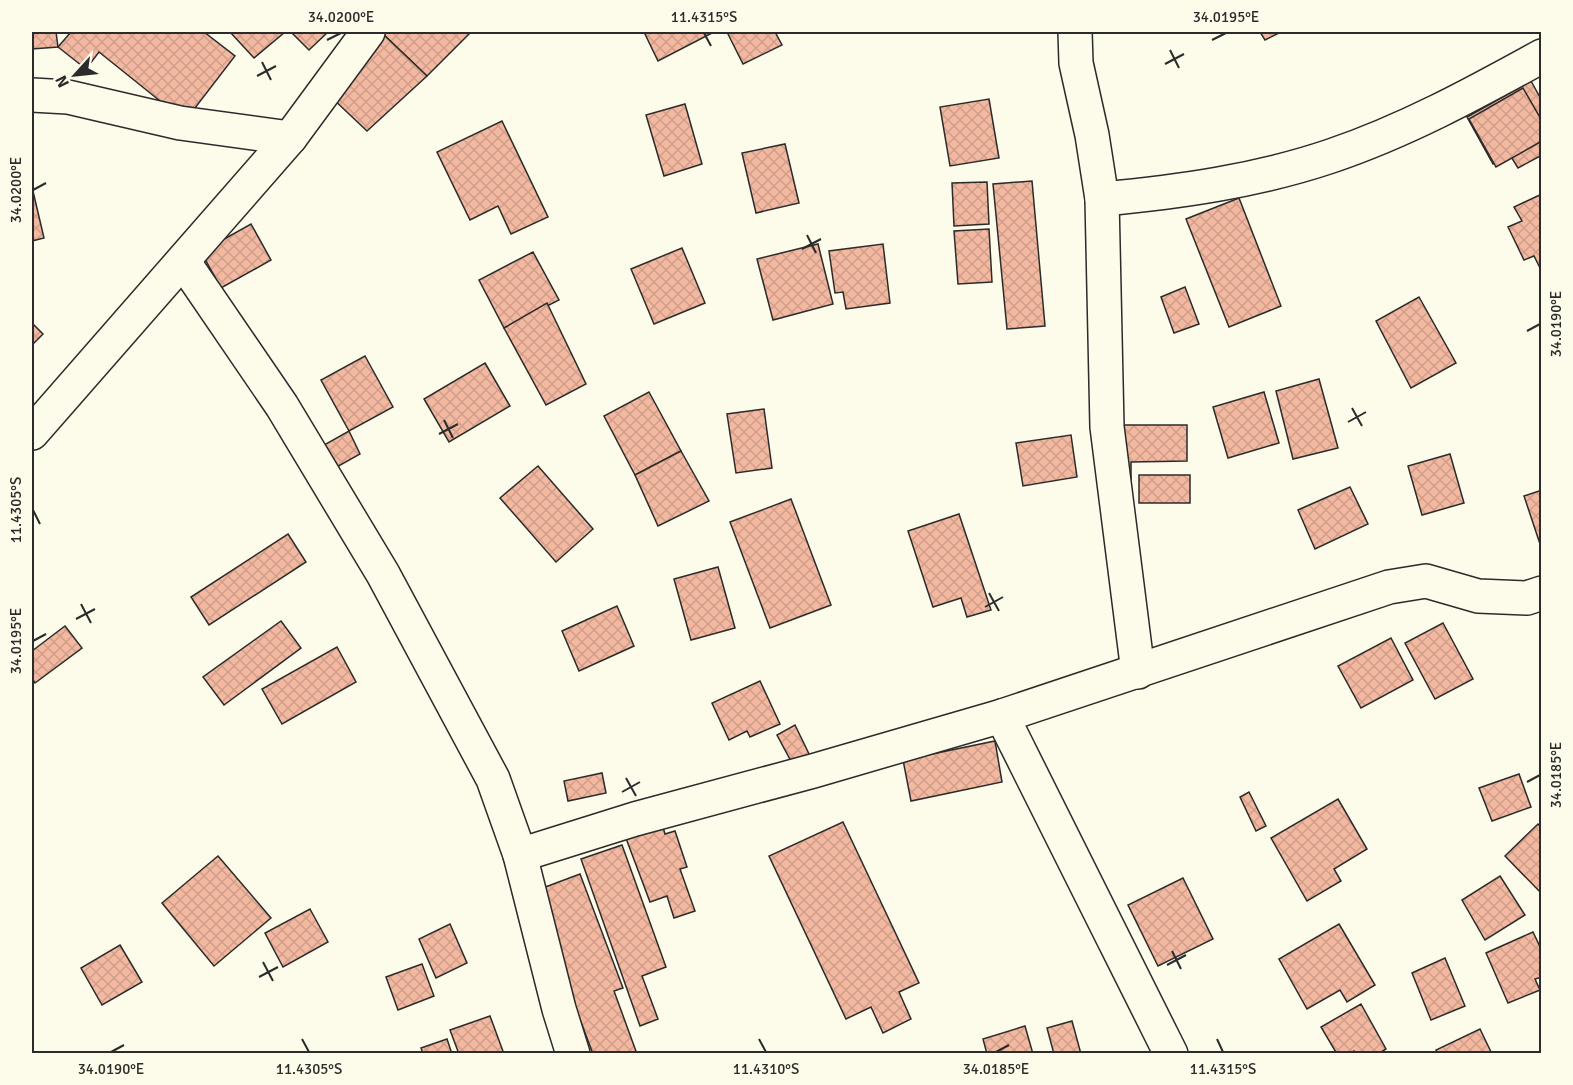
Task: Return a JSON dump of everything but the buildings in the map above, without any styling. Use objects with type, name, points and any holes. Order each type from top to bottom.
[{"type":"street","points":[[32,433],[290,138],[368,32]]},
{"type":"street","points":[[1076,32],[1076,63],[1092,135],[1102,199],[1107,427],[1138,672]]},
{"type":"street","points":[[1102,199],[1149,195],[1243,180],[1331,156],[1454,104],[1542,56]]},
{"type":"street","points":[[32,95],[68,97],[180,123],[290,138]]},
{"type":"street","points":[[183,261],[282,406],[383,574],[493,779],[520,855],[559,1010],[573,1053]]},
{"type":"street","points":[[520,855],[635,819],[813,771],[1002,716],[1389,587],[1426,581],[1478,596],[1527,598],[1542,593]]},
{"type":"street","points":[[1002,716],[1171,1053]]}]
